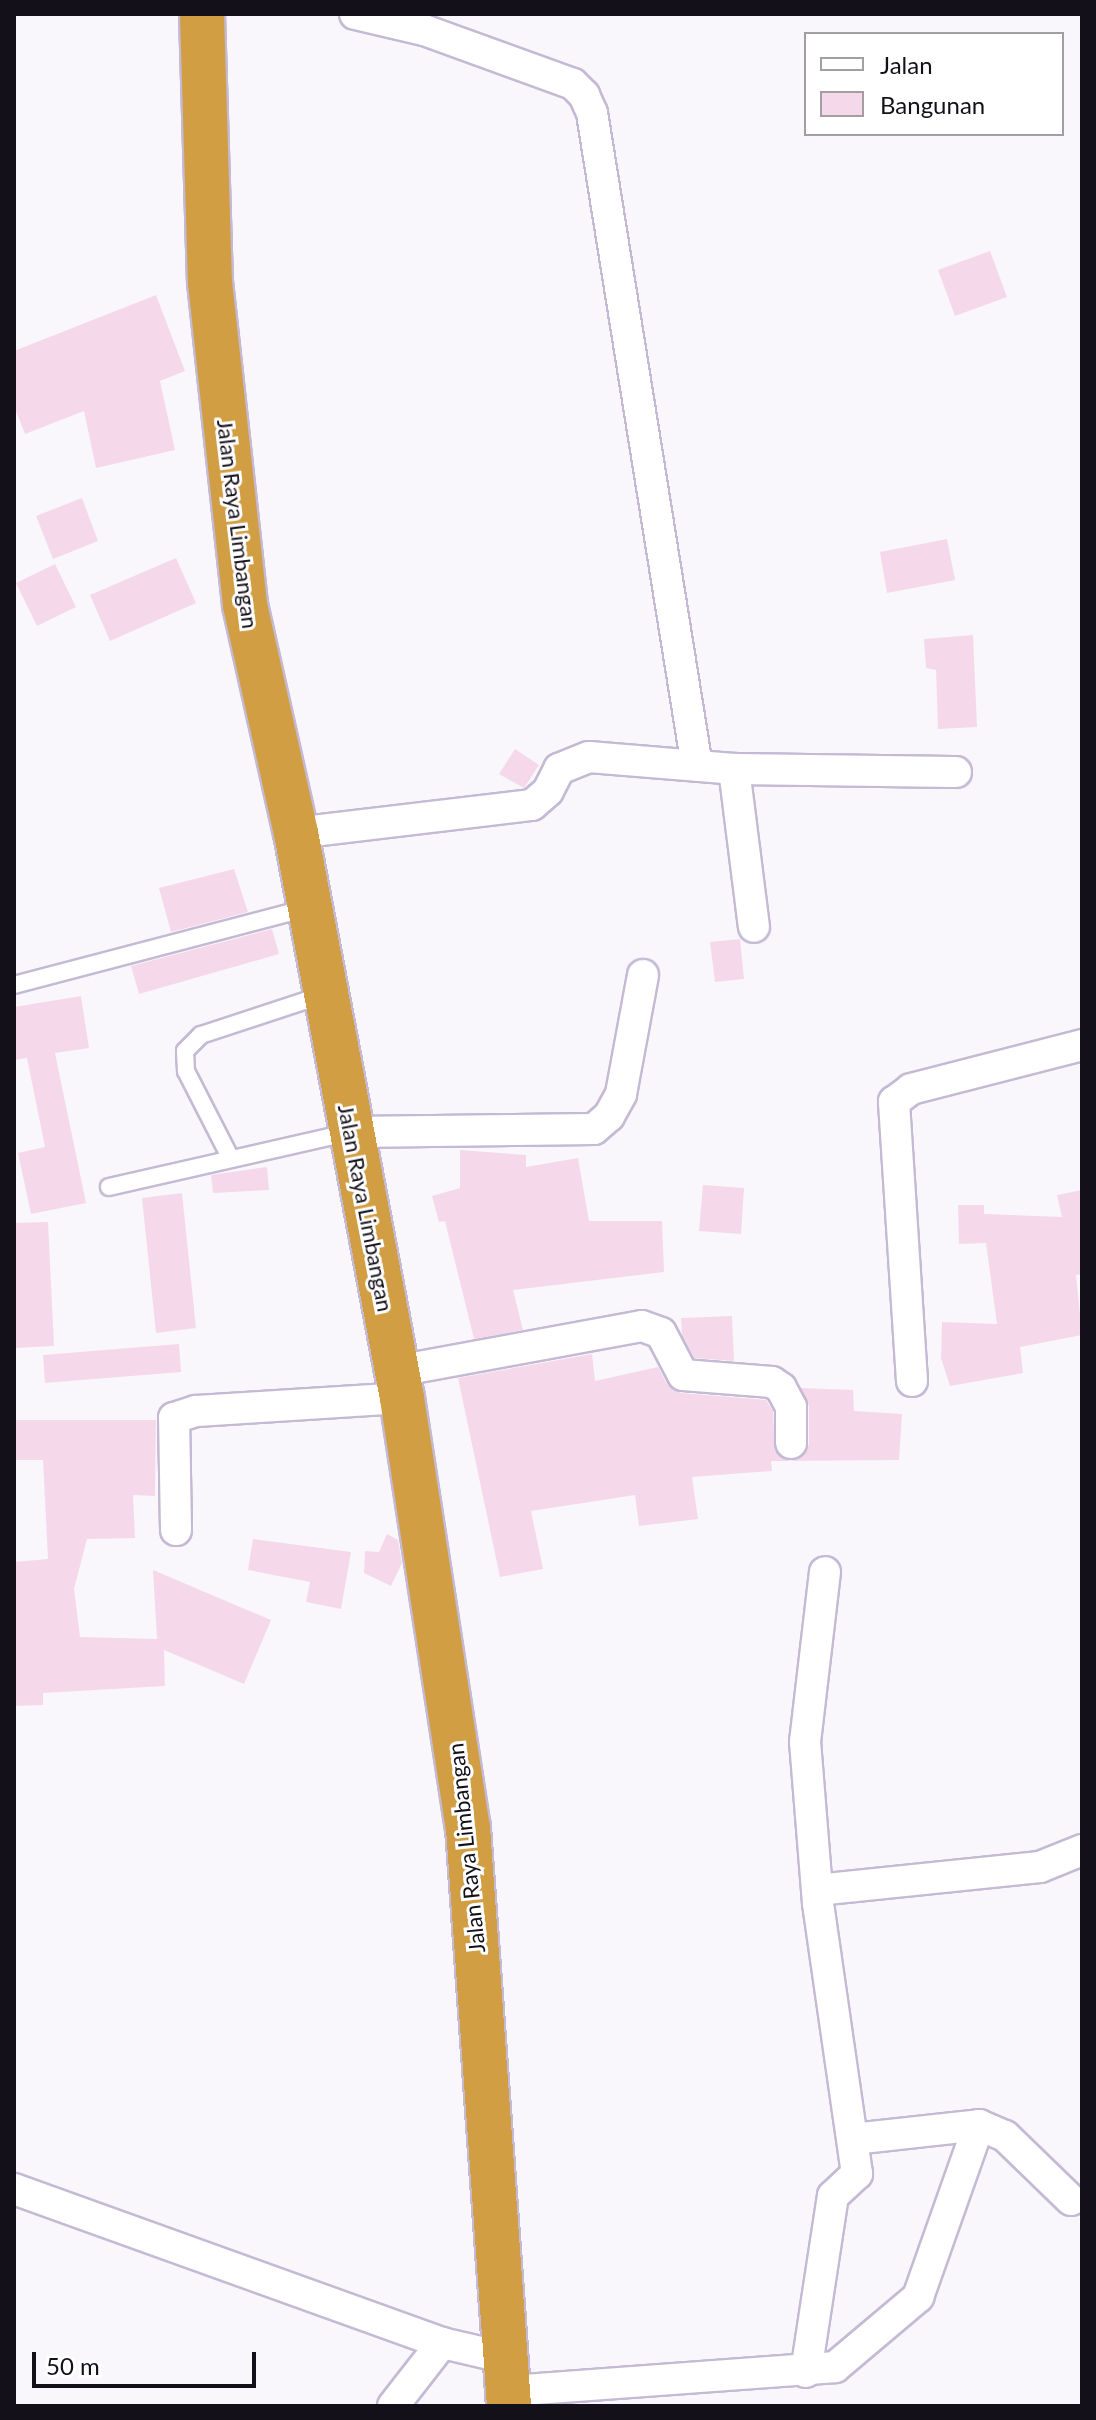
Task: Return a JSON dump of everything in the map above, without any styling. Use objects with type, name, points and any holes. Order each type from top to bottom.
[{"type":"highway","name":"Jalan Raya Limbangan","points":[[202,14],[210,282],[245,605],[296,833],[399,1384],[468,1828],[508,2385]]},
{"type":"street","points":[[355,14],[424,30],[573,84],[584,95],[592,113],[697,766]]},
{"type":"street","points":[[296,833],[532,805],[548,791],[559,769],[589,757],[734,769],[956,772]]},
{"type":"street","points":[[734,769],[754,927]]},
{"type":"street","points":[[352,1132],[594,1129],[609,1116],[621,1094],[643,975]]},
{"type":"street","points":[[912,1381],[894,1102],[904,1091],[1082,1045]]},
{"type":"street","points":[[176,1530],[174,1418],[196,1411],[399,1384],[642,1326],[661,1333],[683,1375],[772,1382],[781,1388],[791,1407],[791,1443]]},
{"type":"street","points":[[806,2372],[833,2196],[857,2178],[817,1890],[805,1742],[825,1572]]},
{"type":"street","points":[[817,1890],[1040,1867],[1082,1850]]},
{"type":"street","points":[[853,2139],[979,2125],[1005,2136],[1071,2200]]},
{"type":"street","points":[[14,2189],[442,2343],[508,2385],[806,2372],[843,2362],[918,2297],[979,2125]]},
{"type":"street","points":[[393,2406],[442,2343]]},
{"type":"lane","points":[[14,985],[309,907]]},
{"type":"lane","points":[[231,1159],[186,1071],[185,1051],[201,1035],[324,994]]},
{"type":"lane","points":[[109,1187],[352,1132]]},
{"type":"building","points":[[990,251],[1007,297],[955,316],[938,270]]},
{"type":"building","points":[[156,295],[185,371],[160,381],[175,450],[96,468],[84,411],[25,434],[14,406],[14,351]]},
{"type":"building","points":[[82,498],[98,541],[53,559],[36,516]]},
{"type":"building","points":[[947,539],[955,580],[887,593],[880,552]]},
{"type":"building","points":[[176,558],[196,603],[110,641],[90,595]]},
{"type":"building","points":[[55,564],[76,607],[37,626],[16,583]]},
{"type":"building","points":[[973,635],[977,727],[938,729],[936,670],[926,668],[924,639]]},
{"type":"building","points":[[515,749],[539,765],[524,788],[499,774]]},
{"type":"building","points":[[234,869],[248,912],[171,932],[159,888]]},
{"type":"building","points":[[272,929],[279,954],[139,994],[131,966]]},
{"type":"building","points":[[740,939],[744,979],[715,982],[710,942]]},
{"type":"building","points":[[81,996],[89,1048],[55,1053],[86,1203],[31,1214],[18,1153],[45,1147],[27,1058],[14,1060],[14,1007]]},
{"type":"building","points":[[460,1150],[526,1155],[526,1167],[578,1158],[589,1221],[662,1221],[664,1272],[513,1290],[523,1330],[474,1339],[445,1221],[439,1222],[432,1196],[460,1188]]},
{"type":"building","points":[[267,1167],[269,1190],[213,1193],[211,1175]]},
{"type":"building","points":[[703,1185],[744,1188],[741,1234],[699,1231]]},
{"type":"building","points":[[1082,1190],[1082,1274],[1076,1275],[1082,1335],[1020,1347],[1023,1373],[950,1386],[941,1358],[942,1322],[997,1324],[986,1243],[959,1244],[958,1205],[984,1205],[984,1214],[1062,1217],[1057,1195]]},
{"type":"building","points":[[182,1193],[196,1328],[156,1333],[142,1198]]},
{"type":"building","points":[[48,1222],[54,1346],[14,1348],[14,1223]]},
{"type":"building","points":[[732,1316],[734,1361],[694,1358],[682,1335],[681,1318]]},
{"type":"building","points":[[179,1344],[181,1372],[45,1383],[43,1355]]},
{"type":"building","points":[[592,1354],[595,1381],[658,1367],[667,1384],[681,1393],[766,1400],[773,1411],[775,1451],[790,1461],[771,1461],[772,1471],[692,1477],[698,1519],[639,1526],[635,1495],[531,1511],[543,1569],[500,1577],[458,1378]]},
{"type":"building","points":[[801,1388],[853,1390],[854,1411],[902,1414],[899,1460],[791,1461],[801,1458],[809,1444],[809,1406]]},
{"type":"building","points":[[14,1420],[156,1420],[155,1496],[133,1495],[135,1538],[87,1539],[74,1589],[80,1637],[157,1639],[153,1570],[271,1620],[244,1684],[164,1650],[165,1686],[43,1693],[43,1705],[14,1706],[14,1562],[48,1559],[43,1460],[14,1460]]},
{"type":"building","points":[[387,1534],[398,1540],[402,1563],[391,1586],[364,1573],[365,1551],[379,1552]]},
{"type":"building","points":[[253,1539],[351,1552],[341,1609],[306,1602],[310,1582],[248,1570]]}]
